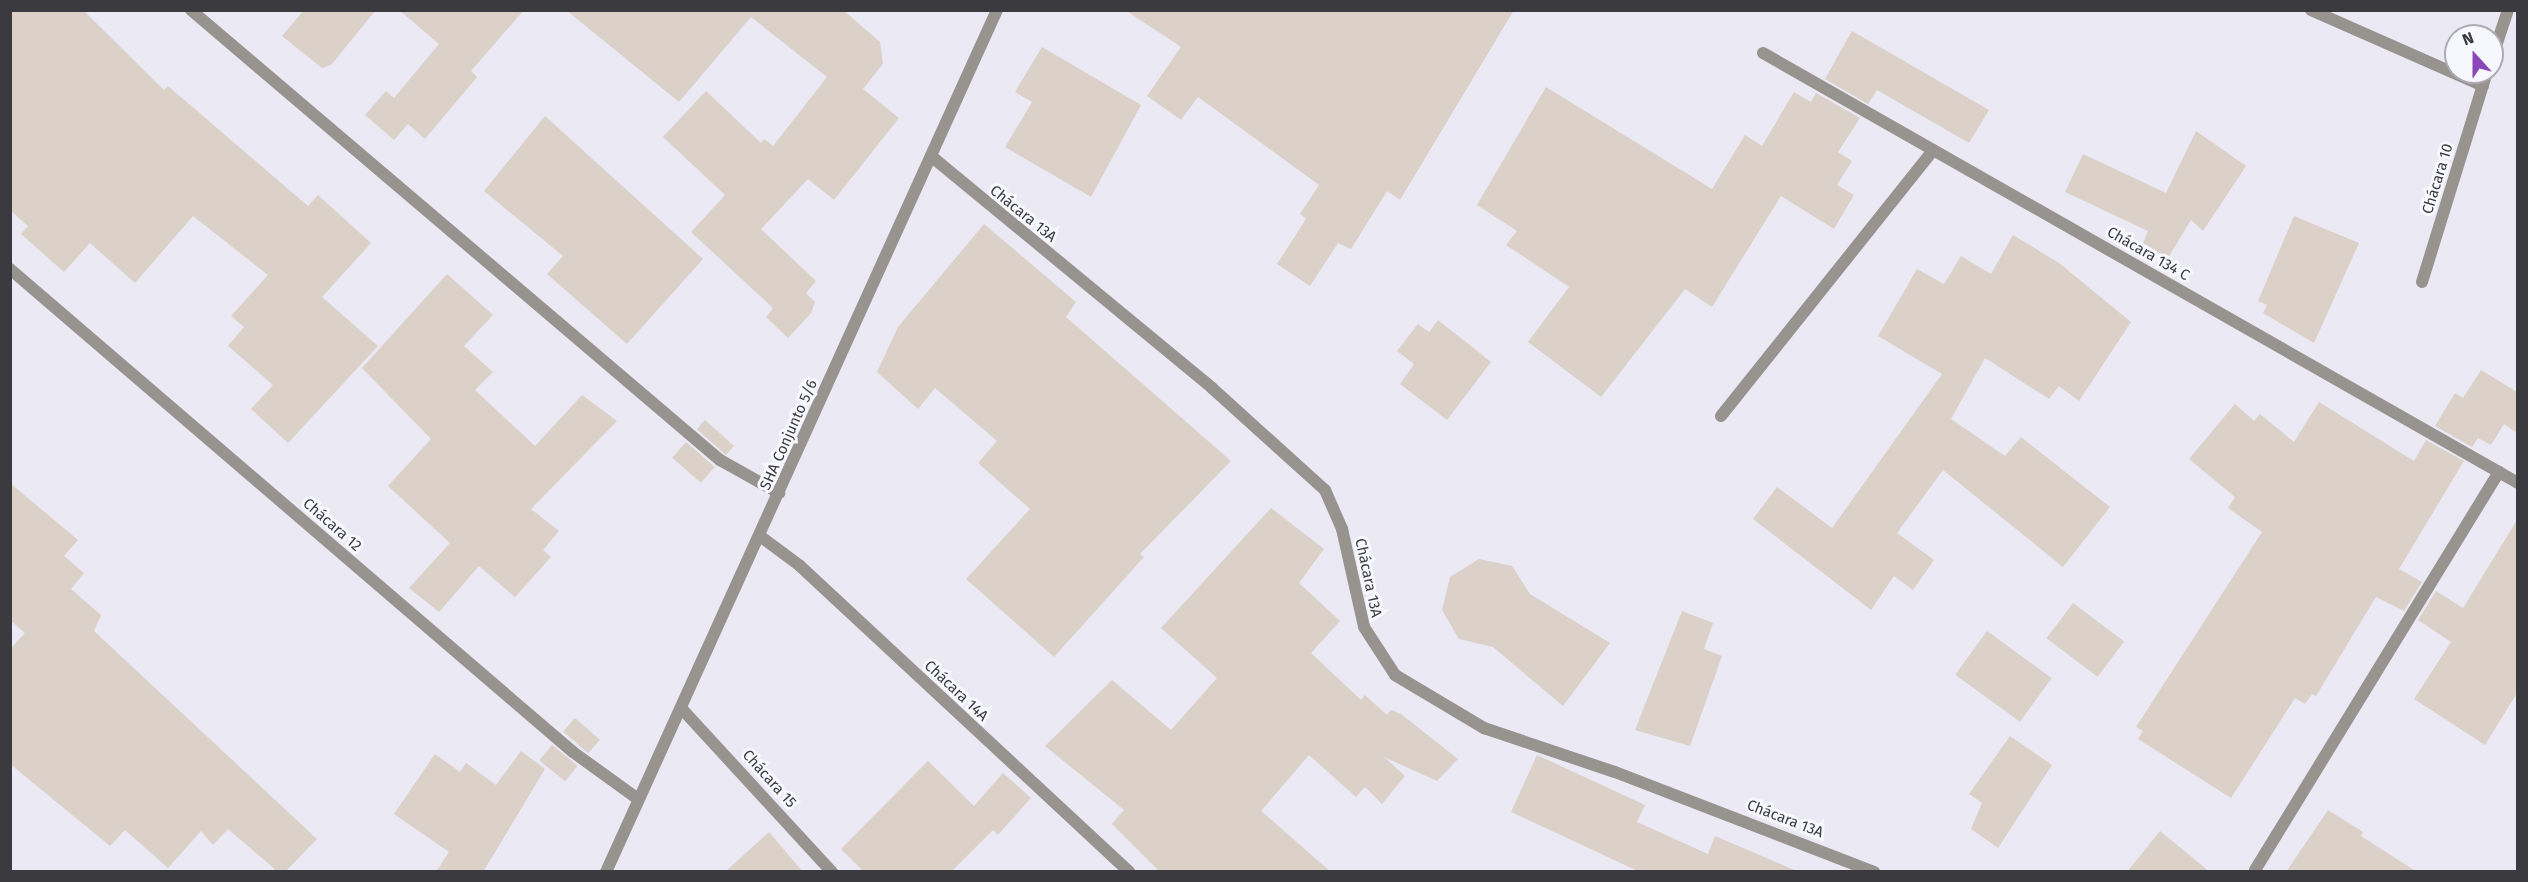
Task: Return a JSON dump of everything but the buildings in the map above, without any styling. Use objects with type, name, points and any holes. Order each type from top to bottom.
[{"type":"street","points":[[191,10],[720,460],[779,493]]},
{"type":"street","name":"SHA Conjunto 5/6","points":[[606,872],[638,799],[682,709],[997,10]]},
{"type":"street","points":[[2311,10],[2483,86]]},
{"type":"street","name":"Chácara 134 C","points":[[1763,53],[2517,483]]},
{"type":"street","name":"Chácara 10","points":[[2422,282],[2483,86]]},
{"type":"street","points":[[1720,416],[1933,150]]},
{"type":"street","name":"Chácara 13A","points":[[931,156],[1325,490],[1342,529],[1364,627],[1395,675],[1484,728],[1615,772],[1874,872]]},
{"type":"street","name":"Chácara 12","points":[[10,269],[573,752],[638,799]]},
{"type":"street","points":[[2254,870],[2499,472]]},
{"type":"street","name":"Chácara 14A","points":[[760,536],[799,565],[1129,872]]},
{"type":"street","name":"Chácara 15","points":[[682,709],[832,872]]}]
